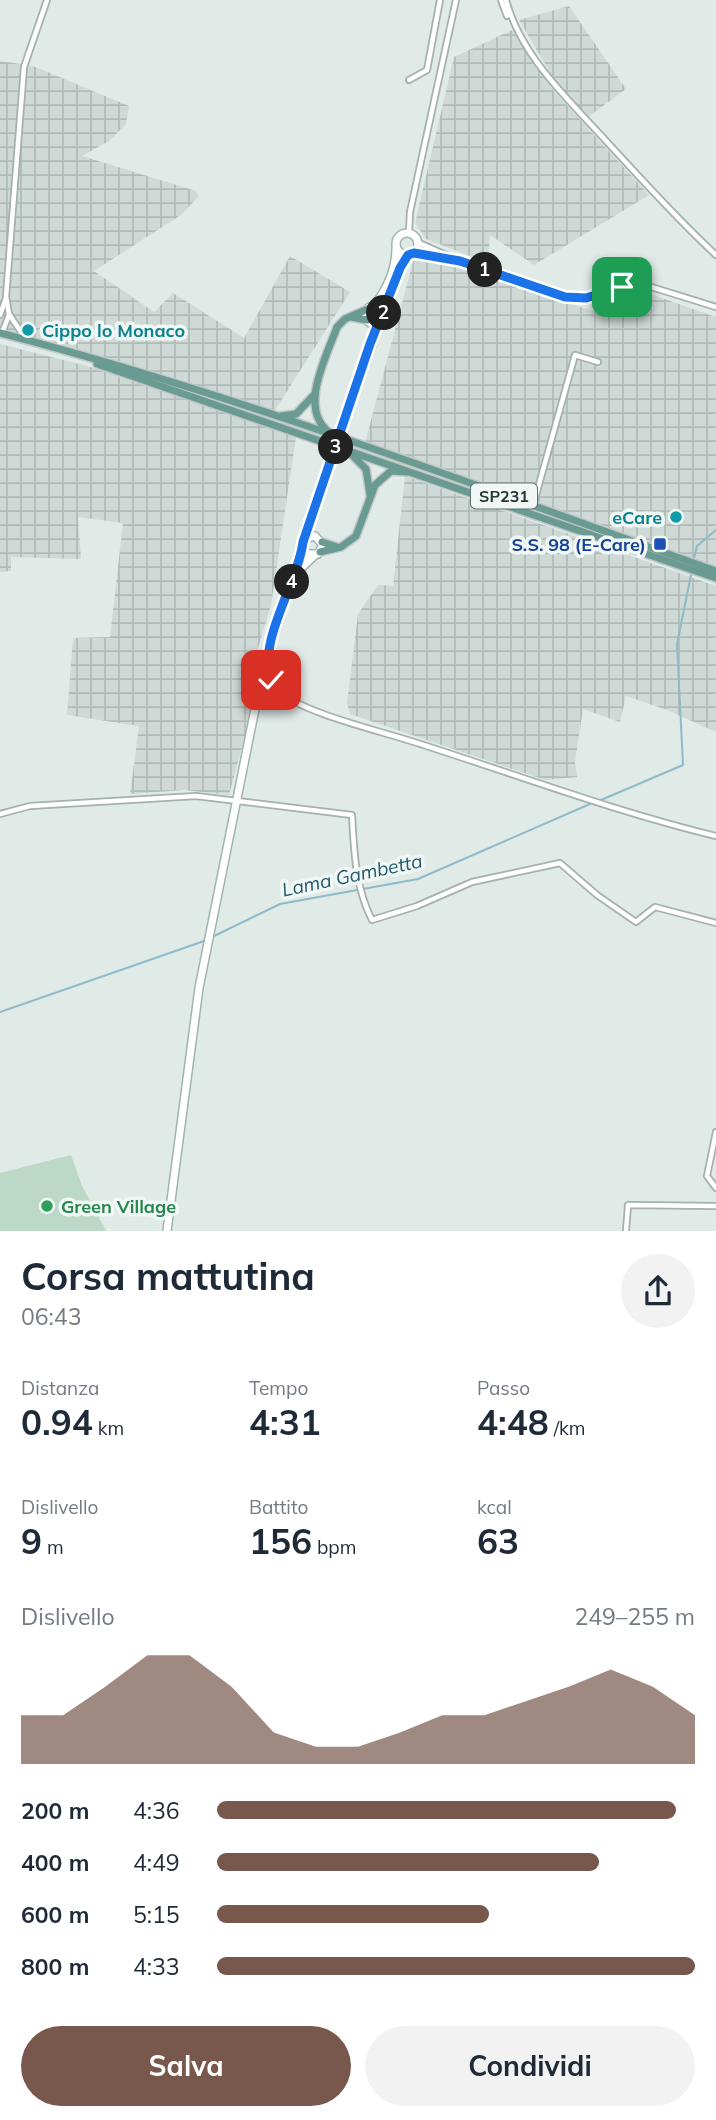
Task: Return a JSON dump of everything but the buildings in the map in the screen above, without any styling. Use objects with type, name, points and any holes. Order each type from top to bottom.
[{"type":"main road","points":[[409,232],[416,236],[419,243],[400,268],[376,320],[366,315],[385,291],[396,260],[399,236],[409,232]]},
{"type":"main road","points":[[397,247],[401,253],[411,254]]},
{"type":"main road","points":[[167,1231],[199,988],[254,720],[257,699],[254,693],[316,511],[333,456],[344,424],[370,344],[376,320],[381,309],[372,307],[350,317],[337,327],[315,393],[314,410],[318,421],[330,433],[346,444],[366,470],[370,496]]},
{"type":"main road","points":[[350,317],[376,320]]},
{"type":"main road","name":"SP231","points":[[1,333],[132,369],[266,414],[429,476],[716,578]]},
{"type":"main road","name":"SP231","points":[[40,344],[533,506],[716,571]]},
{"type":"main road","points":[[266,414],[286,417],[296,414],[315,393]]},
{"type":"main road","points":[[303,549],[306,554],[318,554],[341,547],[356,536],[375,485],[391,471],[429,476]]},
{"type":"main road","points":[[294,576],[318,554],[320,539],[316,511]]},
{"type":"main road","points":[[306,538],[320,539],[341,547]]},
{"type":"main road","points":[[254,720],[268,702],[273,687],[265,661]]},
{"type":"main road","points":[[258,683],[267,681],[273,687]]},
{"type":"main road","points":[[257,699],[268,702]]},
{"type":"street","points":[[28,341],[9,314],[6,298],[24,67],[47,0]]},
{"type":"street","points":[[409,80],[427,70],[440,0]]},
{"type":"street","points":[[409,232],[410,212],[456,0]]},
{"type":"street","points":[[503,0],[559,93],[642,183],[716,255]]},
{"type":"street","points":[[419,243],[460,261],[565,297],[586,298],[622,287],[645,285],[716,307]]},
{"type":"street","points":[[411,254],[460,261]]},
{"type":"street","points":[[0,315],[6,298]]},
{"type":"street","points":[[1,333],[9,314]]},
{"type":"street","points":[[0,324],[1,333]]},
{"type":"street","points":[[533,506],[575,355],[598,362]]},
{"type":"street","points":[[273,687],[293,702]]},
{"type":"street","points":[[268,702],[293,702],[613,808],[716,836]]},
{"type":"street","points":[[0,814],[30,806],[196,796],[352,814],[354,856],[363,902],[372,920],[417,906],[472,882],[561,863],[597,895],[636,922],[655,906],[716,923]]},
{"type":"street","points":[[716,1132],[707,1176],[716,1188]]},
{"type":"street","points":[[626,1231],[628,1205],[716,1206]]},
{"type":"shaded area","points":[[569,6],[626,89],[588,117],[561,91],[519,20]]},
{"type":"shaded area","points":[[512,30],[554,91],[649,195],[534,265],[490,235],[488,263],[426,239],[415,223],[454,57]]},
{"type":"shaded area","points":[[0,61],[33,66],[129,106],[126,124],[109,141],[82,156],[196,191],[199,196],[181,215],[94,271],[154,312],[173,293],[244,338],[290,256],[350,292],[274,412],[0,328]]},
{"type":"shaded area","points":[[421,256],[593,311],[604,310],[609,316],[626,297],[642,291],[716,317],[716,566],[365,443],[414,258]]},
{"type":"shaded area","points":[[0,344],[87,366],[296,437],[271,605],[241,705],[249,707],[247,729],[229,795],[184,790],[130,794],[139,726],[67,715],[73,638],[110,637],[123,523],[78,517],[81,559],[11,557],[11,571],[0,572]]},
{"type":"shaded area","points":[[405,476],[716,586],[716,732],[667,710],[626,696],[620,722],[583,709],[575,762],[577,777],[545,780],[350,714],[347,703],[358,614],[378,585],[393,586]]},
{"type":"green space","name":"Green Village","points":[[71,1155],[82,1186],[106,1231],[0,1231],[0,1173]]},
{"type":"waterway","name":"Lama Gambetta","points":[[694,558],[697,546],[716,530]]},
{"type":"waterway","name":"Lama Gambetta","points":[[601,800],[683,765],[677,644],[691,575]]},
{"type":"waterway","name":"Lama Gambetta","points":[[212,937],[280,904],[418,879],[590,804]]},
{"type":"waterway","name":"Lama Gambetta","points":[[0,1012],[207,940]]},
{"type":"place","name":"Cippo lo Monaco","points":[[28,330]]},
{"type":"place","name":"eCare","points":[[676,517]]},
{"type":"place","name":"S.S. 98 (E-Care)","points":[[660,544]]},
{"type":"place","name":"Green Village","points":[[47,1206]]},
{"type":"route","points":[[271,680],[265,661],[303,549],[302,544],[316,511],[370,344],[383,317],[400,268],[408,255],[414,253],[460,261],[565,297],[586,298],[622,287]]}]
